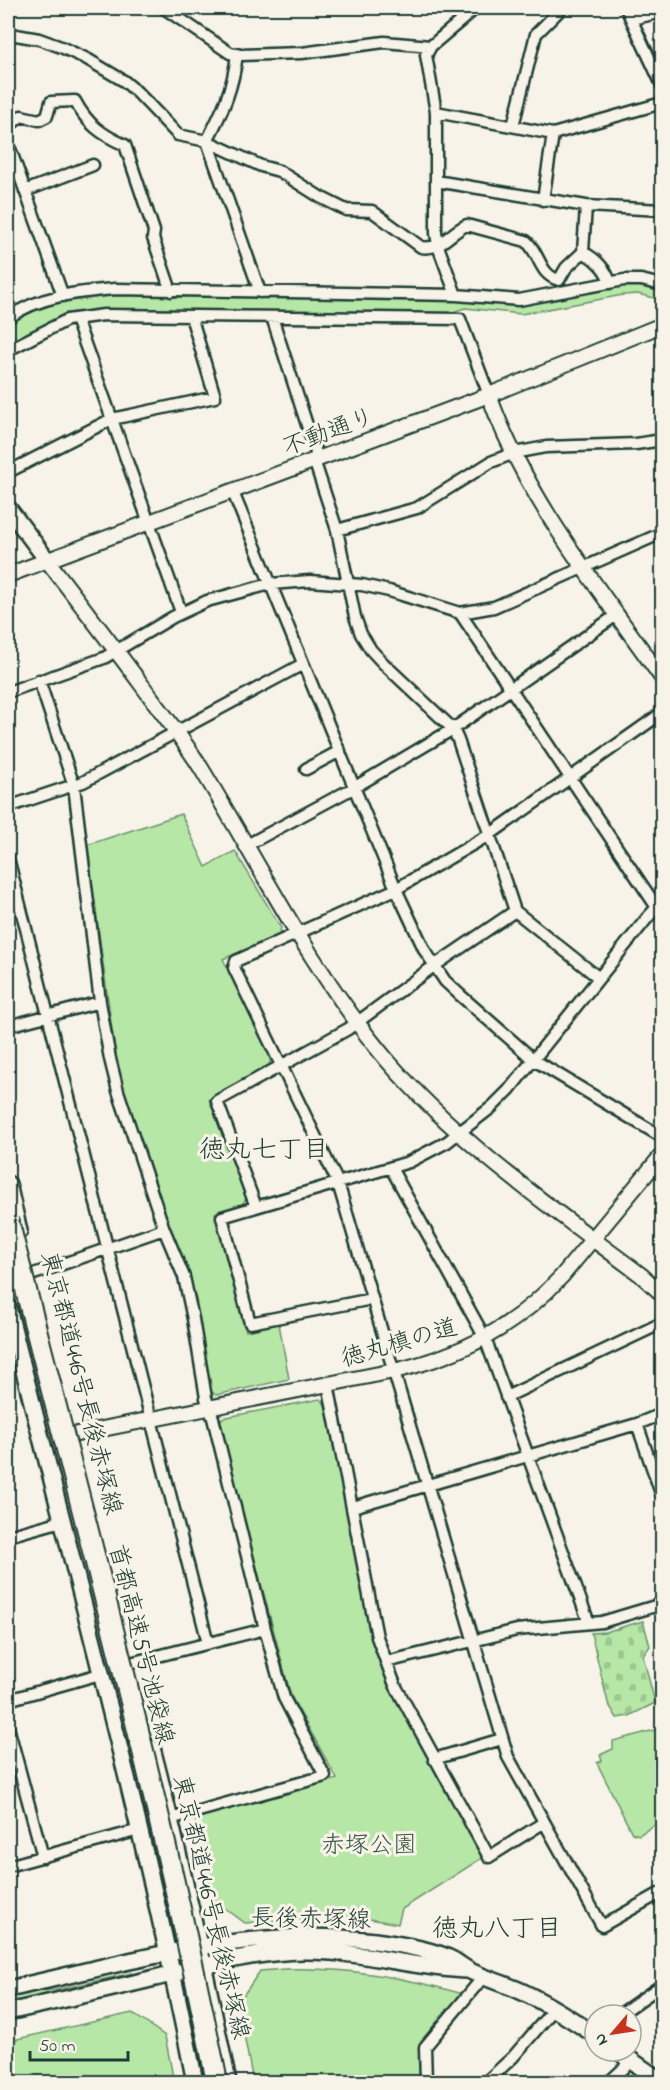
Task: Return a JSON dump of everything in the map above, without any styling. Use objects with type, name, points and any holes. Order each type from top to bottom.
[{"type":"highway","name":"首都高速5号池袋線","points":[[8,1220],[160,1819],[218,2082]]},
{"type":"highway","name":"首都高速5号池袋線","points":[[8,1259],[151,1824],[183,1960],[207,2082]]},
{"type":"main road","points":[[8,508],[47,560]]},
{"type":"main road","name":"東京都道446号長後赤塚線","points":[[8,1184],[170,1819],[228,2082]]},
{"type":"main road","points":[[8,1308],[169,1953],[195,2082]]},
{"type":"main road","name":"長後赤塚線","points":[[8,1989],[199,1946],[270,1937],[337,1937],[396,1943],[450,1958],[477,1973],[519,1990],[583,2026]]},
{"type":"main road","name":"長後赤塚線","points":[[8,2012],[204,1965],[265,1953],[306,1951],[369,1956],[477,1973]]},
{"type":"main road","points":[[635,2063],[663,2082]]},
{"type":"street","points":[[164,8],[230,53],[237,54],[302,53],[384,42],[431,46]]},
{"type":"street","points":[[456,295],[438,246],[436,233],[436,112],[426,55],[431,46],[476,8]]},
{"type":"street","points":[[513,126],[536,34],[562,8]]},
{"type":"street","points":[[626,8],[663,85]]},
{"type":"street","points":[[632,19],[663,12]]},
{"type":"street","points":[[8,31],[16,35],[39,39],[87,59],[124,81],[138,92],[178,135],[207,141],[261,166],[279,171],[346,210],[372,211],[421,247],[427,249],[438,246],[459,228],[468,225],[526,242],[533,248],[541,267],[548,275],[559,280]]},
{"type":"street","points":[[237,54],[235,74],[227,102],[207,141],[260,292]]},
{"type":"street","points":[[8,127],[21,116],[39,120],[47,116],[51,102],[75,101],[93,127],[125,145],[154,231],[153,238],[171,291]]},
{"type":"street","points":[[436,112],[553,134],[663,103]]},
{"type":"street","points":[[543,200],[553,134]]},
{"type":"street","points":[[8,143],[63,296]]},
{"type":"street","points":[[25,191],[93,165]]},
{"type":"street","points":[[436,181],[586,206],[663,210]]},
{"type":"street","points":[[561,292],[559,280],[566,268],[583,252],[586,206]]},
{"type":"street","points":[[583,252],[594,258],[609,278],[610,283]]},
{"type":"street","points":[[8,318],[30,306],[63,296],[115,289],[456,295],[519,300],[610,283],[640,280],[663,285]]},
{"type":"street","points":[[8,350],[67,320],[104,315],[463,316],[489,395],[513,453],[546,511],[663,678]]},
{"type":"street","points":[[8,472],[112,420],[215,397],[191,316]]},
{"type":"street","points":[[272,317],[337,530],[355,617],[366,643],[384,664],[453,729],[459,740],[515,911],[599,978]]},
{"type":"street","points":[[76,319],[181,612]]},
{"type":"street","name":"不動通り","points":[[8,575],[489,395],[663,326]]},
{"type":"street","points":[[337,530],[417,508],[491,462],[513,453],[546,447],[663,441]]},
{"type":"street","points":[[232,490],[396,889],[416,936],[434,966],[460,995],[534,1060],[663,1137]]},
{"type":"street","points":[[8,692],[104,658],[181,612],[207,601],[270,584],[310,581],[349,583],[389,591],[460,613],[494,608],[663,533]]},
{"type":"street","points":[[47,560],[177,732],[201,768],[297,934],[323,976],[357,1023],[411,1086],[459,1133],[513,1178],[663,1294]]},
{"type":"street","points":[[372,1299],[250,1323],[222,1217],[391,1168],[426,1153],[459,1133],[501,1099],[599,978],[661,908],[510,690],[460,613]]},
{"type":"street","points":[[245,846],[355,787],[453,729],[618,614]]},
{"type":"street","points":[[8,807],[74,786],[303,664]]},
{"type":"street","points":[[39,680],[74,786],[100,1002],[118,1091],[164,1229],[188,1291],[206,1398],[284,1698],[325,1776],[170,1819]]},
{"type":"street","points":[[663,713],[489,835],[396,889],[236,961],[234,968],[338,1183],[508,1757],[603,1926],[663,1892]]},
{"type":"street","points":[[306,769],[340,751]]},
{"type":"street","points":[[8,858],[208,1643]]},
{"type":"street","points":[[255,1207],[217,1101],[357,1023],[434,966],[515,911]]},
{"type":"street","points":[[8,1026],[100,1002]]},
{"type":"street","name":"徳丸槙の道","points":[[72,1435],[394,1371],[450,1355],[485,1338],[519,1316],[545,1294],[663,1155]]},
{"type":"street","points":[[391,1168],[485,1338],[589,1623]]},
{"type":"street","points":[[31,1275],[164,1229]]},
{"type":"street","points":[[506,1397],[663,1323]]},
{"type":"street","points":[[328,1384],[377,1637],[395,1684],[489,1857],[543,1822]]},
{"type":"street","points":[[353,1507],[637,1424],[663,1414]]},
{"type":"street","points":[[637,1424],[663,1496]]},
{"type":"street","points":[[8,1536],[62,1521]]},
{"type":"street","points":[[386,1662],[517,1630],[618,1619],[663,1604]]},
{"type":"street","points":[[130,1663],[265,1629]]},
{"type":"street","points":[[8,1700],[100,1674]]},
{"type":"street","points":[[8,1727],[43,1857]]},
{"type":"street","points":[[434,1759],[502,1739]]},
{"type":"street","points":[[8,1866],[139,1830]]},
{"type":"street","points":[[426,2082],[425,2047],[477,1973]]},
{"type":"street","points":[[637,2003],[663,1985]]},
{"type":"street","points":[[486,2082],[513,2057],[554,2009]]},
{"type":"street","points":[[609,2082],[630,2063]]},
{"type":"green space","points":[[629,282],[662,288],[662,300],[638,294],[623,295],[521,314],[465,308],[443,315],[66,317],[8,345],[8,323],[26,312],[52,302],[108,293],[455,299],[518,303]]},
{"type":"green space","points":[[181,814],[206,867],[235,851],[281,928],[279,935],[223,959],[271,1057],[269,1066],[209,1099],[246,1198],[242,1205],[215,1213],[246,1331],[279,1324],[289,1379],[216,1395],[208,1389],[192,1290],[183,1260],[168,1227],[123,1091],[116,1059],[87,845]]},
{"type":"green space","name":"赤塚公園","points":[[320,1399],[326,1405],[370,1632],[384,1672],[401,1709],[482,1858],[402,1909],[398,1924],[343,1916],[245,1923],[214,1900],[195,1824],[198,1817],[337,1779],[291,1696],[219,1425],[222,1418]]},
{"type":"green space","points":[[643,1621],[650,1646],[643,1656],[655,1703],[629,1716],[617,1718],[608,1703],[591,1633],[605,1632]]},
{"type":"green space","points":[[662,1728],[662,1820],[639,1835],[632,1833],[597,1763],[602,1760],[600,1755],[613,1749],[613,1741]]},
{"type":"green space","points":[[285,1969],[375,1974],[463,1994],[420,2045],[422,2082],[253,2082],[238,2003],[260,1971]]},
{"type":"green space","points":[[132,1973],[133,1976],[8,2005],[8,1996],[26,1991],[55,1990]]},
{"type":"green space","points":[[132,2013],[165,2036],[174,2082],[8,2082],[8,2041]]},
{"type":"district","name":"徳丸七丁目","points":[[264,1148]]},
{"type":"district","name":"徳丸八丁目","points":[[497,1927]]}]
